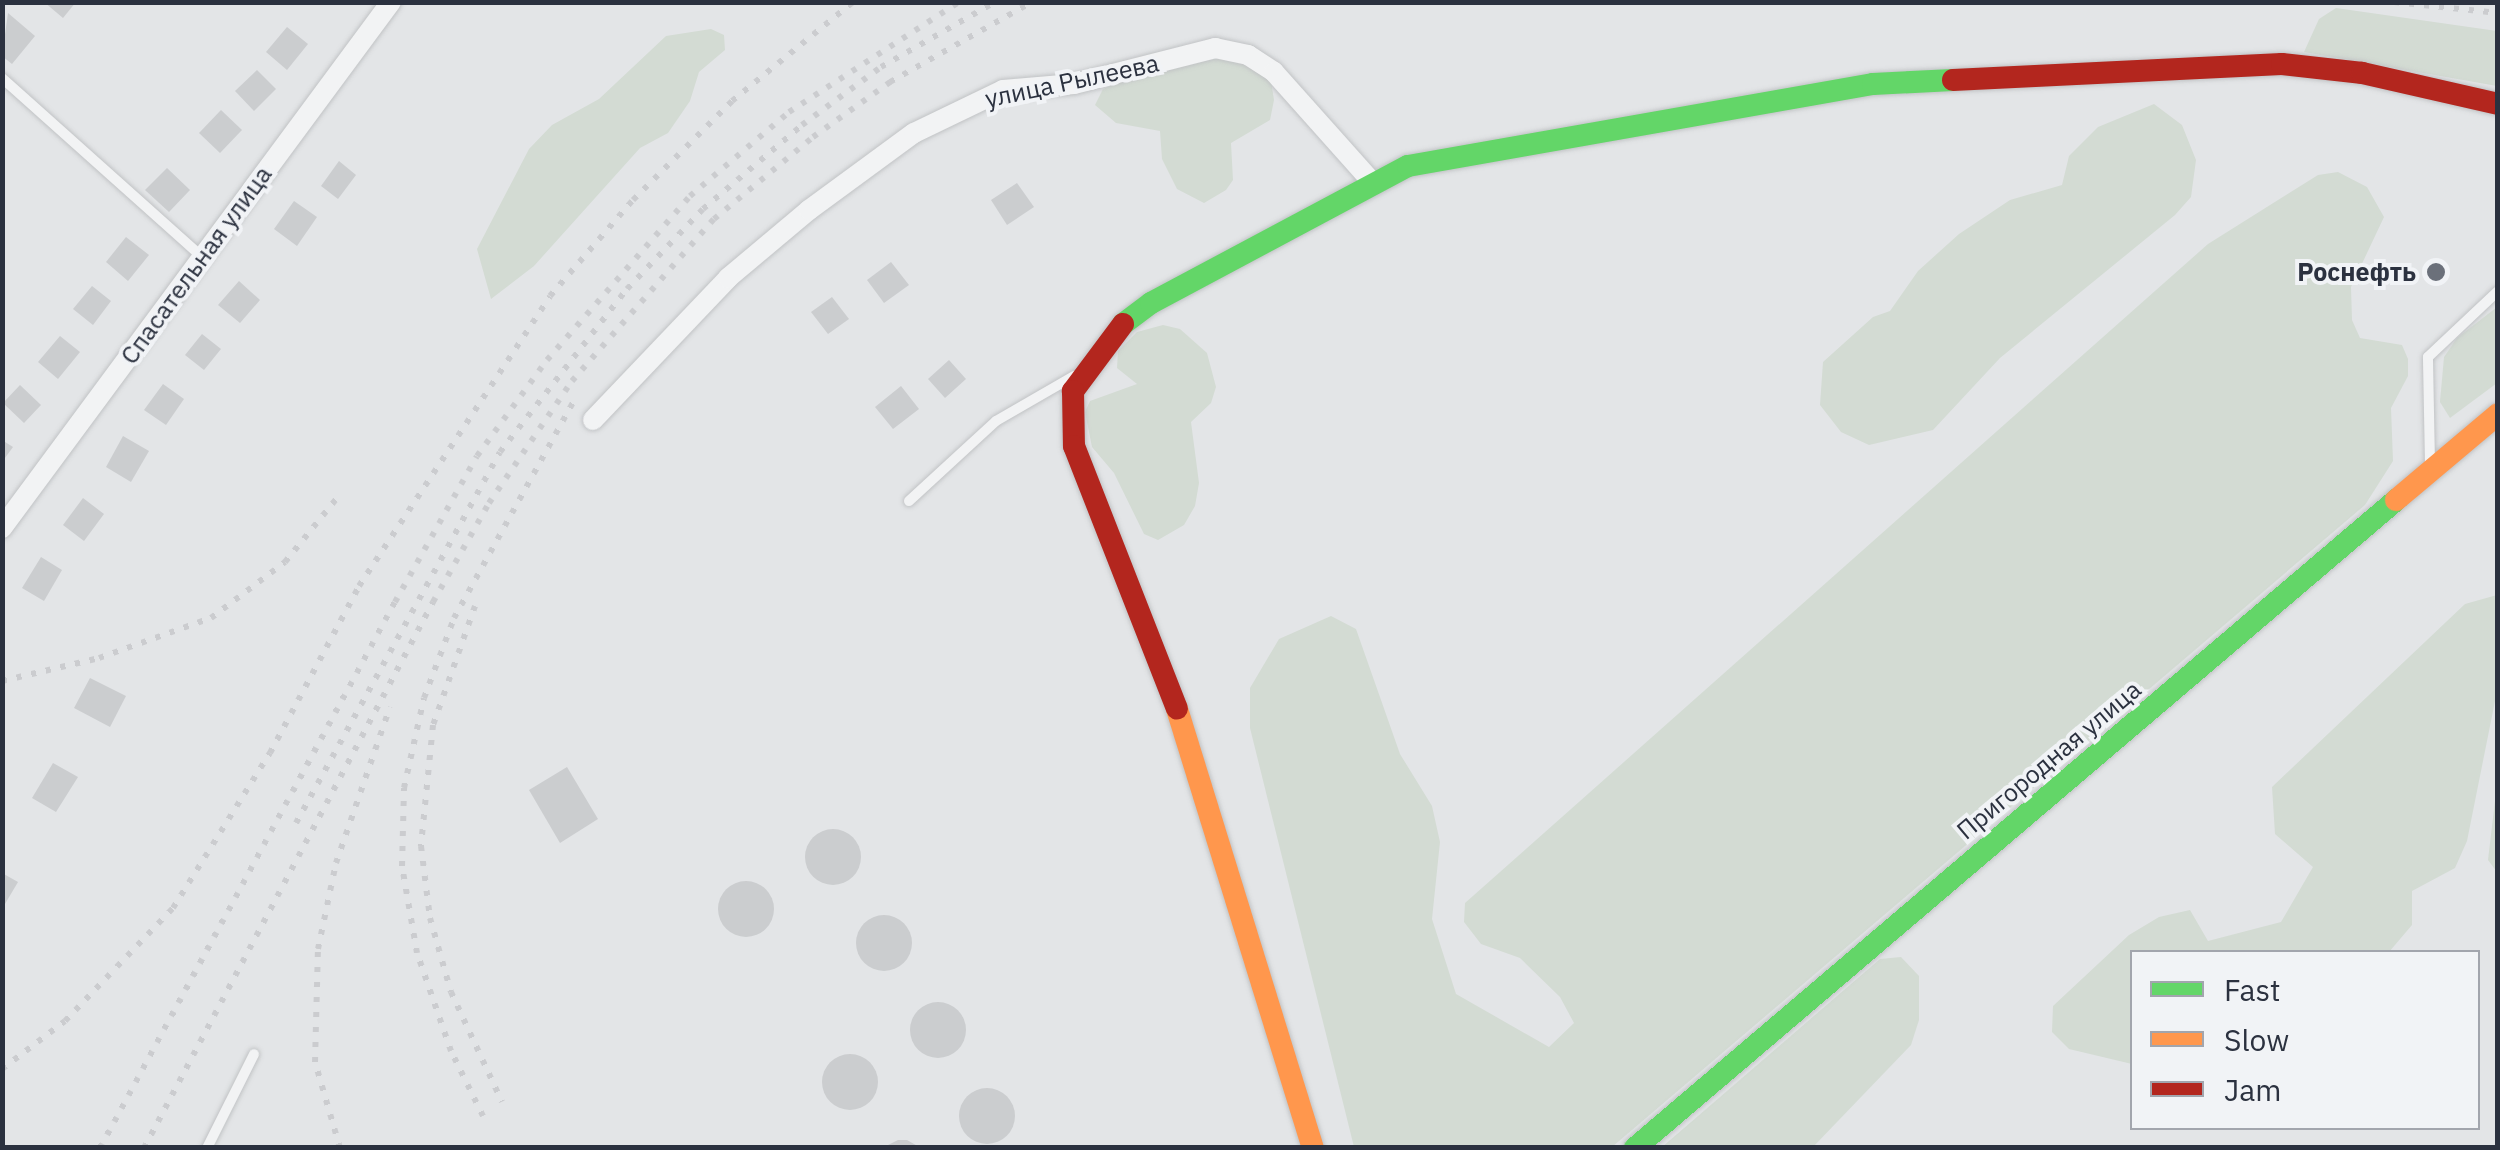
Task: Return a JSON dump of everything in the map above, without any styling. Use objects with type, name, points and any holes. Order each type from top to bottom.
[{"type":"street","name":"Спасательная улица","points":[[2,528],[391,2]]},
{"type":"street","name":"улица Рылеева","points":[[593,420],[728,278],[809,210],[914,133],[1002,90],[1074,84],[1215,48],[1248,55],[1274,72],[1372,182]]},
{"type":"street","points":[[1313,1148],[1265,1008],[1192,748],[1074,446],[1079,374],[1113,332],[1151,303],[1372,182],[1441,157],[1633,130],[1873,84],[2282,64],[2362,73],[2498,104]]},
{"type":"street","name":"Пригородная улица","points":[[1635,1148],[2498,414]]},
{"type":"lane","points":[[2,78],[201,256]]},
{"type":"lane","points":[[2430,472],[2428,357],[2498,291]]},
{"type":"lane","points":[[909,501],[996,422],[1079,374]]},
{"type":"lane","points":[[208,1148],[254,1054]]},
{"type":"shaded area","points":[[2336,8],[2497,31],[2497,86],[2304,52],[2319,19]]},
{"type":"shaded area","points":[[711,29],[724,35],[725,50],[699,72],[690,101],[668,133],[640,148],[534,266],[491,299],[477,249],[529,149],[552,125],[599,99],[666,36]]},
{"type":"shaded area","points":[[1214,59],[1236,59],[1271,81],[1274,100],[1270,120],[1231,143],[1233,180],[1226,190],[1204,203],[1177,189],[1162,159],[1160,131],[1116,123],[1095,105],[1103,89],[1119,82]]},
{"type":"shaded area","points":[[2154,104],[2182,125],[2196,160],[2191,197],[2175,215],[2000,358],[1933,430],[1869,445],[1841,432],[1820,405],[1823,362],[1873,317],[1890,311],[1918,271],[1959,234],[2010,200],[2062,185],[2069,156],[2098,127]]},
{"type":"shaded area","points":[[2338,172],[2367,187],[2384,217],[2351,287],[2352,320],[2360,338],[2402,345],[2408,359],[2408,376],[2391,408],[2393,461],[2365,505],[1612,1147],[1354,1147],[1250,728],[1250,688],[1279,639],[1331,616],[1356,629],[1400,754],[1432,806],[1440,842],[1432,919],[1456,994],[1549,1047],[1574,1023],[1560,997],[1520,958],[1481,944],[1464,922],[1465,903],[2208,244],[2318,175]]},
{"type":"shaded area","points":[[2497,307],[2497,383],[2450,418],[2440,402],[2444,357],[2457,338]]},
{"type":"shaded area","points":[[1163,325],[1180,329],[1207,353],[1216,387],[1211,403],[1191,422],[1199,483],[1195,506],[1184,525],[1158,540],[1144,534],[1114,473],[1092,447],[1085,412],[1090,401],[1137,384],[1117,368],[1118,351],[1137,332]]},
{"type":"shaded area","points":[[2497,595],[2497,691],[2467,841],[2455,868],[2412,891],[2412,925],[2391,950],[2130,950],[2130,1064],[2069,1049],[2052,1032],[2053,1006],[2129,935],[2159,917],[2190,910],[2208,941],[2281,922],[2313,867],[2275,834],[2272,787],[2465,604]]},
{"type":"shaded area","points":[[2497,784],[2498,872],[2488,860]]},
{"type":"shaded area","points":[[1901,957],[1919,976],[1919,1020],[1911,1045],[1813,1147],[1662,1147],[1880,959]]},
{"type":"building","points":[[44,2],[76,2],[63,18]]},
{"type":"building","points":[[8,13],[35,36],[12,64],[2,56]]},
{"type":"building","points":[[287,27],[308,44],[287,70],[266,52]]},
{"type":"building","points":[[257,70],[276,89],[254,111],[235,91]]},
{"type":"building","points":[[221,110],[242,130],[220,153],[199,133]]},
{"type":"building","points":[[339,161],[356,175],[338,199],[321,186]]},
{"type":"building","points":[[167,168],[190,190],[169,212],[145,190]]},
{"type":"building","points":[[1017,183],[1034,207],[1007,225],[991,200]]},
{"type":"building","points":[[294,201],[317,217],[297,246],[274,229]]},
{"type":"building","points":[[126,237],[149,255],[128,281],[106,262]]},
{"type":"building","points":[[891,262],[909,285],[884,303],[867,280]]},
{"type":"building","points":[[239,281],[260,300],[240,323],[218,305]]},
{"type":"building","points":[[92,286],[111,301],[93,325],[73,309]]},
{"type":"building","points":[[832,297],[849,319],[828,334],[811,312]]},
{"type":"building","points":[[202,334],[221,349],[204,370],[185,355]]},
{"type":"building","points":[[60,336],[80,352],[58,379],[38,362]]},
{"type":"building","points":[[949,360],[966,379],[945,398],[928,379]]},
{"type":"building","points":[[163,384],[184,399],[166,425],[144,410]]},
{"type":"building","points":[[20,385],[41,405],[24,423],[3,403]]},
{"type":"building","points":[[901,386],[919,409],[893,429],[875,407]]},
{"type":"building","points":[[123,436],[149,451],[131,482],[106,467]]},
{"type":"building","points":[[2,440],[13,447],[2,462]]},
{"type":"building","points":[[83,498],[104,514],[84,541],[63,525]]},
{"type":"building","points":[[41,557],[62,570],[44,601],[22,588]]},
{"type":"building","points":[[90,678],[126,696],[110,727],[74,708]]},
{"type":"building","points":[[53,763],[78,777],[56,812],[32,798]]},
{"type":"building","points":[[567,767],[598,819],[560,843],[529,790]]},
{"type":"building","points":[[833,829],[853,837],[861,857],[853,877],[833,885],[813,877],[805,857],[813,837]]},
{"type":"building","points":[[2,873],[18,882],[2,909]]},
{"type":"building","points":[[746,881],[766,889],[774,909],[766,929],[746,937],[726,929],[718,909],[726,889]]},
{"type":"building","points":[[884,915],[904,923],[912,943],[904,963],[884,971],[864,963],[856,943],[864,923]]},
{"type":"building","points":[[938,1002],[958,1010],[966,1030],[958,1050],[938,1058],[918,1050],[910,1030],[918,1010]]},
{"type":"building","points":[[850,1054],[870,1062],[878,1082],[870,1102],[850,1110],[830,1102],[822,1082],[830,1062]]},
{"type":"building","points":[[987,1088],[1007,1096],[1015,1116],[1007,1136],[987,1144],[967,1136],[959,1116],[967,1096]]},
{"type":"building","points":[[907,1140],[921,1148],[882,1148]]},
{"type":"railway","points":[[2,1069],[65,1021],[173,908],[270,753],[359,586],[550,296],[633,200],[732,101],[853,2]]},
{"type":"railway","points":[[100,1148],[477,456],[547,360],[690,196],[789,112],[959,2]]},
{"type":"railway","points":[[296,823],[500,452],[627,289],[703,209],[802,125],[881,67],[995,2]]},
{"type":"railway","points":[[144,1148],[433,602],[489,503],[572,381],[714,219],[813,137],[890,82],[1032,2]]},
{"type":"railway","points":[[2394,2],[2498,13]]},
{"type":"railway","points":[[483,1116],[451,1051],[417,953],[402,866],[404,788],[424,698],[454,618],[574,401]]},
{"type":"railway","points":[[2,681],[99,658],[211,618],[285,562],[337,498]]},
{"type":"railway","points":[[475,606],[433,725],[421,846],[430,918],[451,992],[502,1102]]},
{"type":"railway","points":[[340,1148],[315,1062],[318,949],[336,863],[390,707]]},
{"type":"traffic: fast","points":[[1123,324],[1151,303],[1408,166],[1873,84],[1953,80]]},
{"type":"traffic: fast","points":[[1635,1148],[2396,500]]},
{"type":"traffic: slow","points":[[2396,500],[2498,414]]},
{"type":"traffic: slow","points":[[1177,709],[1313,1148]]},
{"type":"traffic: jam","points":[[1953,80],[2282,64],[2362,73],[2498,104]]},
{"type":"traffic: jam","points":[[1123,324],[1073,391],[1074,446],[1177,709]]},
{"type":"place","name":"Роснефть","points":[[2436,272]]}]
